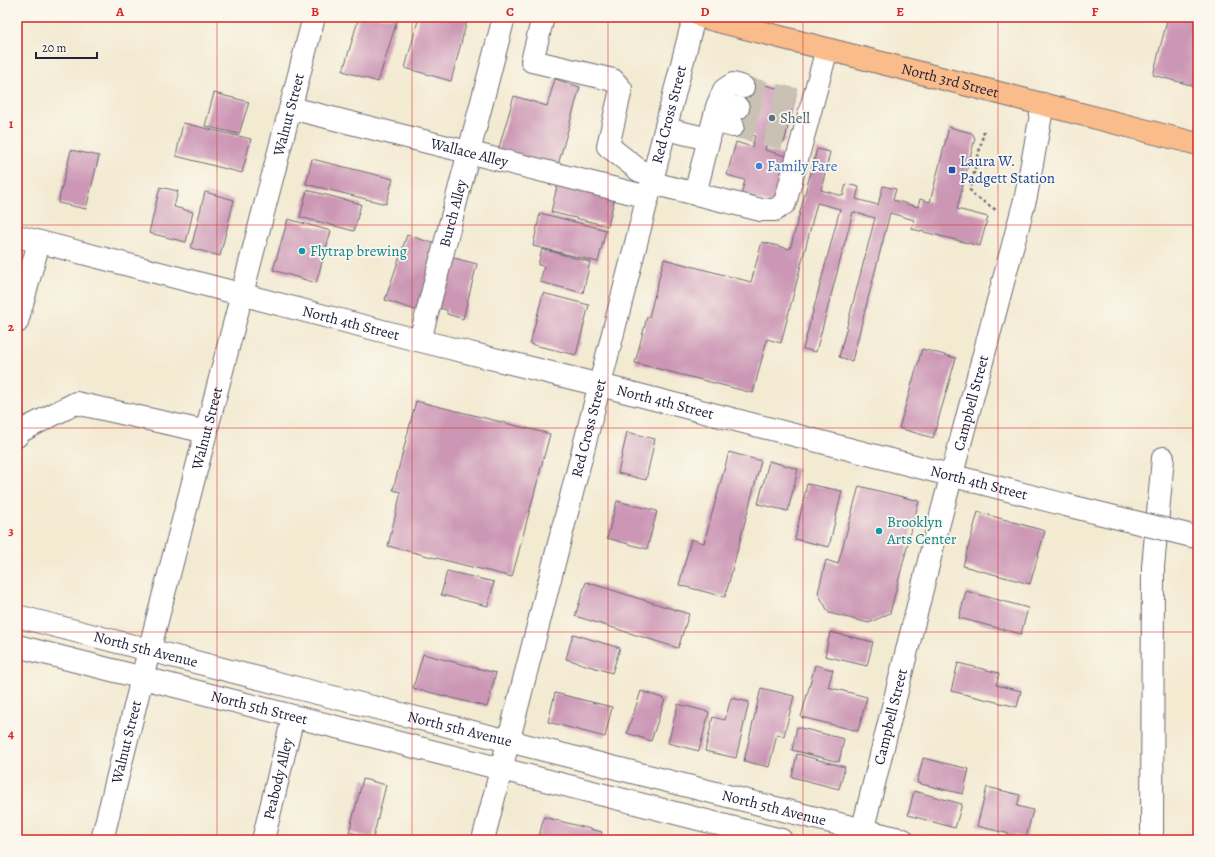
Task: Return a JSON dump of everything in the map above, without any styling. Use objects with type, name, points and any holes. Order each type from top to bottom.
[{"type":"main road","name":"North 3rd Street","points":[[702,17],[1198,144]]},
{"type":"street","name":"Walnut Street","points":[[102,840],[142,678],[314,17]]},
{"type":"street","name":"Burch Alley","points":[[420,340],[504,17]]},
{"type":"street","points":[[543,17],[532,61],[613,80],[622,89],[608,146],[640,171],[651,185],[761,210],[775,210],[784,203],[798,122],[827,49]]},
{"type":"street","name":"Red Cross Street","points":[[483,840],[694,17]]},
{"type":"street","points":[[695,194],[722,120],[724,90],[733,84],[743,86]]},
{"type":"street","name":"Campbell Street","points":[[861,835],[932,549],[1026,196],[1043,104]]},
{"type":"street","name":"Wallace Alley","points":[[291,108],[469,152],[651,185]]},
{"type":"street","points":[[666,129],[722,120]]},
{"type":"street","name":"North 4th Street","points":[[17,236],[1066,505],[1197,537]]},
{"type":"street","points":[[17,322],[39,242]]},
{"type":"street","points":[[17,436],[21,431],[76,403],[207,432]]},
{"type":"street","points":[[1152,840],[1153,567],[1163,458]]},
{"type":"street","name":"North 5th Avenue","points":[[17,616],[508,740],[861,835],[903,840]]},
{"type":"street","name":"North 5th Street","points":[[17,646],[501,769]]},
{"type":"street","name":"Peabody Alley","points":[[263,840],[293,717]]},
{"type":"street","name":"North 5th Avenue","points":[[501,769],[781,840]]},
{"type":"path","points":[[984,131],[970,190],[975,196],[996,210]]},
{"type":"building","points":[[359,17],[398,17],[378,82],[343,71]]},
{"type":"building","points":[[419,17],[468,17],[451,81],[405,68]]},
{"type":"building","points":[[1168,17],[1198,17],[1198,87],[1153,75]]},
{"type":"building","points":[[555,79],[580,87],[556,172],[497,154],[514,96],[547,106]]},
{"type":"building","points":[[745,80],[796,93],[784,143],[768,139],[765,150],[790,157],[777,205],[741,195],[745,180],[727,175],[736,142],[752,147],[755,136],[732,130]]},
{"type":"building","points":[[214,93],[249,102],[239,134],[205,126]]},
{"type":"building","points":[[183,123],[251,139],[242,173],[176,156]]},
{"type":"building","points":[[949,127],[972,133],[975,138],[957,209],[988,217],[980,246],[912,229],[914,220],[890,213],[852,361],[839,357],[875,218],[853,212],[816,352],[803,349],[840,209],[817,203],[781,343],[767,339],[753,393],[635,363],[664,259],[751,282],[762,242],[790,249],[817,149],[830,152],[821,190],[843,196],[846,184],[859,187],[856,199],[878,205],[883,186],[896,189],[893,200],[918,207],[920,199],[930,202]]},
{"type":"building","points":[[71,150],[99,156],[86,209],[58,203]]},
{"type":"building","points":[[312,159],[393,179],[386,204],[306,184]]},
{"type":"building","points":[[558,182],[615,196],[608,226],[551,212]]},
{"type":"building","points":[[160,187],[178,191],[174,207],[193,212],[186,242],[149,233]]},
{"type":"building","points":[[307,190],[361,204],[354,231],[300,217]]},
{"type":"building","points":[[205,192],[234,200],[220,256],[191,248]]},
{"type":"building","points":[[540,213],[606,230],[598,262],[533,246]]},
{"type":"building","name":"Flytrap brewing","points":[[288,219],[331,231],[316,283],[273,270]]},
{"type":"building","points":[[407,235],[439,245],[418,311],[385,300]]},
{"type":"building","points":[[542,249],[590,262],[583,293],[540,282],[544,266],[538,265]]},
{"type":"building","points":[[446,256],[477,264],[463,319],[447,314],[447,310],[432,306]]},
{"type":"building","points":[[543,293],[589,305],[576,355],[530,344]]},
{"type":"building","points":[[922,349],[956,358],[933,438],[899,428]]},
{"type":"building","points":[[416,401],[550,434],[512,577],[388,546],[401,492],[393,490]]},
{"type":"building","points":[[627,432],[655,439],[646,480],[618,473]]},
{"type":"building","points":[[729,452],[761,461],[725,597],[679,585],[691,539],[704,543]]},
{"type":"building","points":[[769,461],[798,469],[788,511],[758,504]]},
{"type":"building","points":[[807,484],[842,491],[829,547],[795,539]]},
{"type":"building","name":"Brooklyn Arts Center","points":[[859,486],[919,501],[890,613],[869,623],[829,613],[818,593],[826,560],[838,564]]},
{"type":"building","points":[[617,501],[657,511],[647,549],[607,538]]},
{"type":"building","points":[[978,512],[1045,531],[1030,584],[963,566]]},
{"type":"building","points":[[447,571],[494,582],[488,606],[441,595]]},
{"type":"building","points":[[586,582],[689,614],[678,648],[575,616]]},
{"type":"building","points":[[966,591],[1028,608],[1021,634],[959,618]]},
{"type":"building","points":[[830,632],[873,642],[867,666],[825,656]]},
{"type":"building","points":[[573,634],[620,648],[612,673],[566,659]]},
{"type":"building","points":[[423,654],[496,673],[487,707],[413,688]]},
{"type":"building","points":[[958,663],[999,673],[996,685],[1021,691],[1017,707],[951,691]]},
{"type":"building","points":[[815,665],[833,670],[828,687],[867,697],[858,731],[801,717]]},
{"type":"building","points":[[761,688],[794,696],[784,736],[777,734],[769,767],[744,761]]},
{"type":"building","points":[[641,691],[665,699],[651,741],[627,733]]},
{"type":"building","points":[[555,693],[612,707],[605,737],[548,722]]},
{"type":"building","points":[[731,698],[749,702],[736,758],[705,751],[713,717],[725,720]]},
{"type":"building","points":[[678,704],[709,712],[699,751],[668,743]]},
{"type":"building","points":[[797,727],[844,739],[839,762],[792,750]]},
{"type":"building","points":[[797,754],[845,767],[839,789],[792,777]]},
{"type":"building","points":[[923,758],[969,769],[963,794],[917,783]]},
{"type":"building","points":[[363,779],[386,785],[373,838],[349,832]]},
{"type":"building","points":[[987,787],[1020,795],[1017,806],[1033,810],[1026,838],[977,826]]},
{"type":"building","points":[[914,791],[962,804],[955,828],[908,815]]},
{"type":"building","points":[[544,817],[602,832],[600,840],[538,840]]},
{"type":"tunnel","points":[[743,87],[795,99]]},
{"type":"tunnel","points":[[738,108],[789,121]]},
{"type":"tunnel","points":[[733,126],[784,139]]},
{"type":"place","name":"Shell","points":[[772,118]]},
{"type":"place","name":"Family Fare","points":[[759,166]]},
{"type":"place","name":"Laura W. Padgett Station","points":[[952,170]]},
{"type":"place","name":"Flytrap brewing","points":[[302,251]]},
{"type":"place","name":"Brooklyn Arts Center","points":[[879,531]]}]
